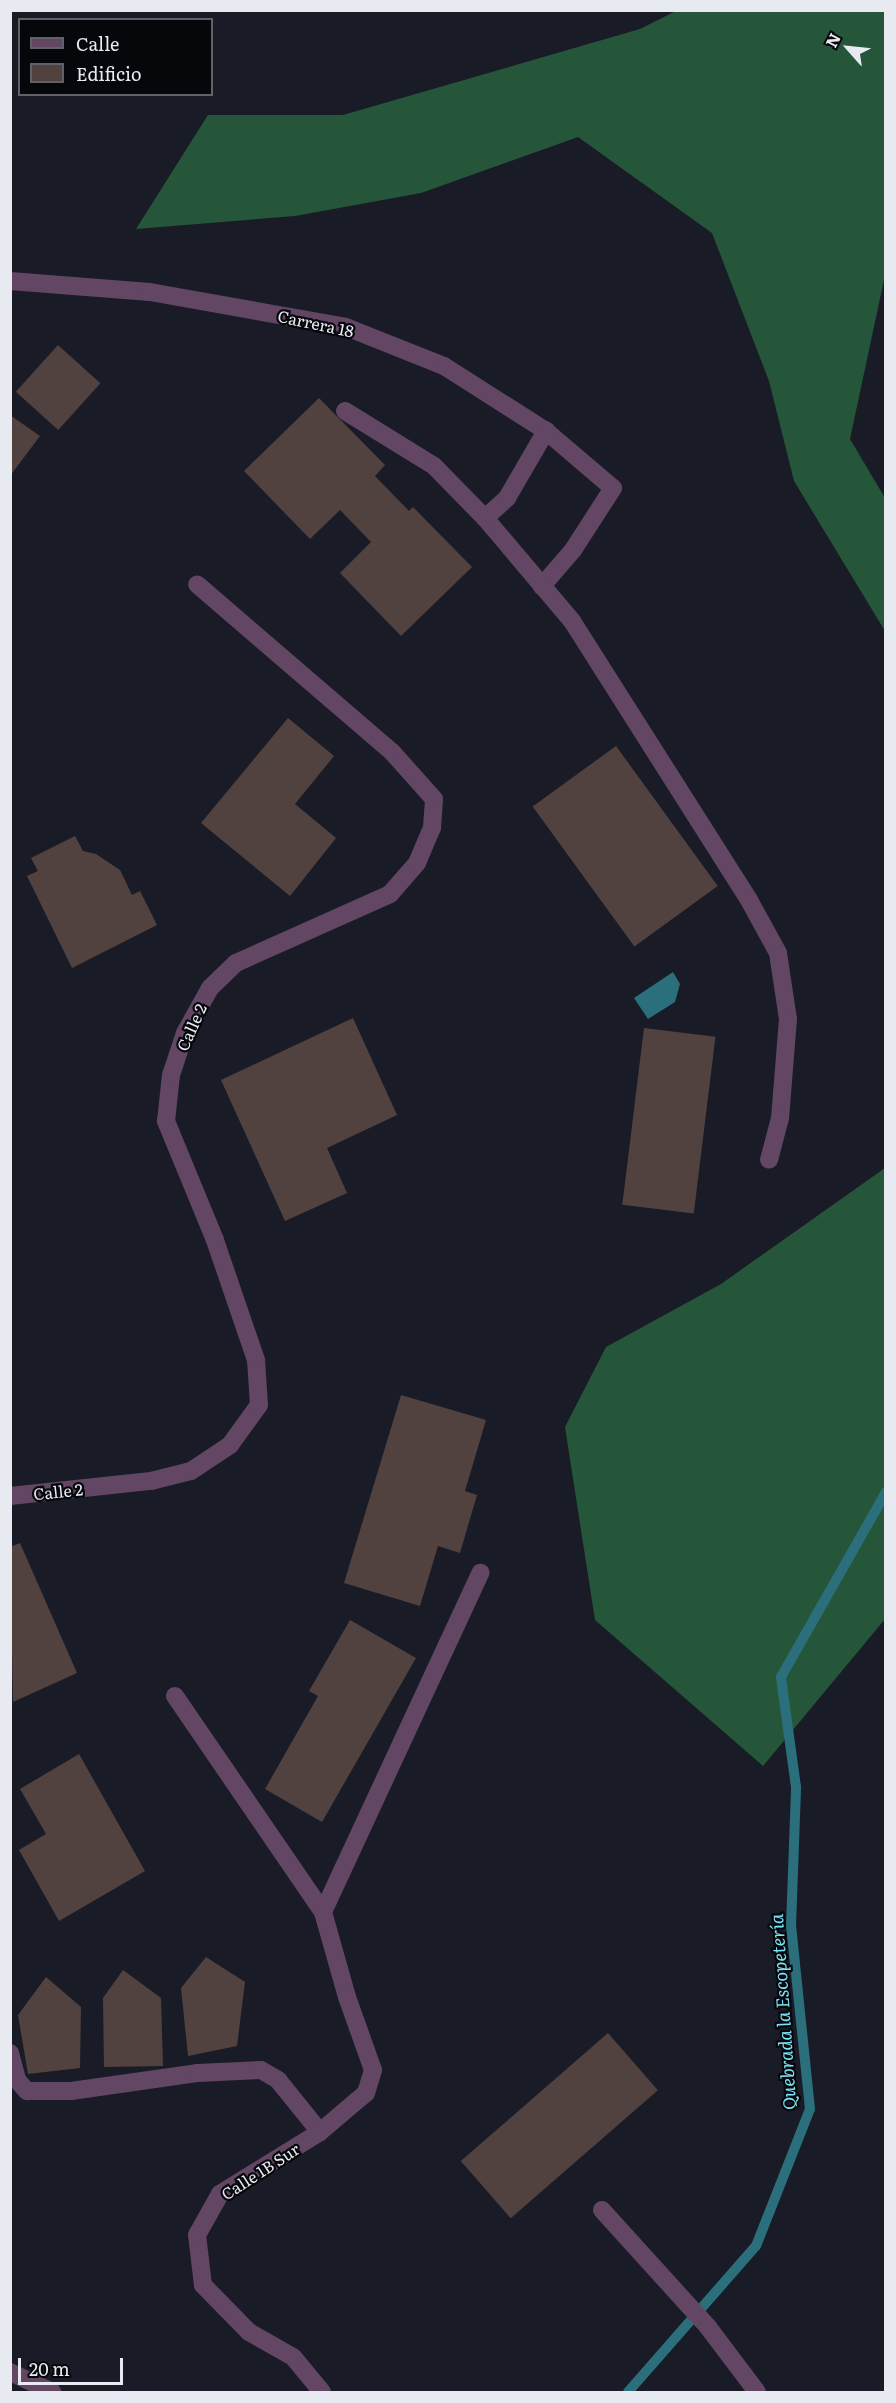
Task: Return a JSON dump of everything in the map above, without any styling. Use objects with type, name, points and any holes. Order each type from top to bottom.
[{"type":"street","name":"Carrera 18","points":[[10,281],[150,292],[346,327],[444,366],[546,431],[613,488],[573,550],[542,586]]},
{"type":"street","points":[[345,411],[434,466],[485,518],[572,621],[749,900],[778,953],[788,1019],[780,1118],[769,1160]]},
{"type":"street","points":[[485,518],[507,498],[546,431]]},
{"type":"street","name":"Calle 2","points":[[10,1496],[151,1481],[190,1471],[230,1445],[259,1405],[256,1360],[215,1240],[166,1121],[171,1075],[186,1032],[205,997],[229,969],[273,944],[390,894],[417,863],[432,828],[434,799],[393,752],[197,584]]},
{"type":"street","points":[[323,1912],[480,1573]]},
{"type":"street","name":"Calle 1B Sur","points":[[175,1696],[323,1912],[347,1997],[373,2070],[366,2093],[320,2132],[220,2194],[197,2235],[197,2259],[203,2285],[219,2305],[249,2332],[293,2357],[321,2392]]},
{"type":"street","points":[[10,2053],[17,2080],[27,2091],[71,2091],[197,2073],[261,2070],[278,2080],[320,2132]]},
{"type":"street","points":[[602,2210],[708,2327],[757,2392]]},
{"type":"street","points":[[10,2372],[52,2392]]},
{"type":"green space","points":[[676,11],[885,11],[885,275],[850,439],[885,498],[885,631],[794,481],[769,381],[712,233],[578,137],[421,193],[295,216],[136,229],[208,115],[343,115],[640,29]]},
{"type":"green space","points":[[885,1168],[885,1619],[763,1766],[595,1620],[565,1427],[606,1347],[721,1284]]},
{"type":"water","points":[[673,972],[680,984],[675,1002],[648,1019],[634,998]]},
{"type":"building","points":[[58,345],[100,383],[58,430],[16,392]]},
{"type":"building","points":[[319,398],[385,465],[375,476],[409,511],[413,507],[472,567],[401,636],[340,573],[371,542],[340,510],[310,539],[244,471]]},
{"type":"building","points":[[10,415],[40,436],[10,476]]},
{"type":"building","points":[[288,718],[334,756],[295,804],[336,838],[290,896],[201,823]]},
{"type":"building","points":[[616,746],[718,886],[634,947],[533,807]]},
{"type":"building","points":[[75,836],[83,851],[96,854],[120,870],[132,895],[140,891],[157,925],[72,968],[27,876],[38,871],[31,858]]},
{"type":"building","points":[[353,1018],[397,1115],[327,1148],[347,1193],[285,1221],[221,1080]]},
{"type":"building","points":[[644,1028],[715,1037],[694,1213],[622,1205]]},
{"type":"building","points":[[401,1395],[486,1420],[465,1491],[477,1495],[460,1553],[438,1546],[420,1606],[344,1583]]},
{"type":"building","points":[[20,1543],[77,1673],[13,1702],[10,1547]]},
{"type":"building","points":[[350,1620],[416,1658],[322,1822],[265,1789],[318,1696],[309,1691]]},
{"type":"building","points":[[79,1754],[145,1871],[59,1921],[19,1850],[46,1834],[20,1789]]},
{"type":"building","points":[[206,1957],[245,1982],[237,2046],[188,2056],[181,1988]]},
{"type":"building","points":[[123,1970],[161,1998],[163,2066],[104,2067],[103,1998]]},
{"type":"building","points":[[46,1977],[81,2007],[80,2068],[28,2074],[18,2015]]},
{"type":"building","points":[[608,2033],[658,2090],[511,2218],[461,2161]]},
{"type":"waterway","name":"Quebrada la Escopetería","points":[[628,2392],[756,2246],[810,2109],[791,1926],[796,1787],[781,1677],[886,1492]]}]
